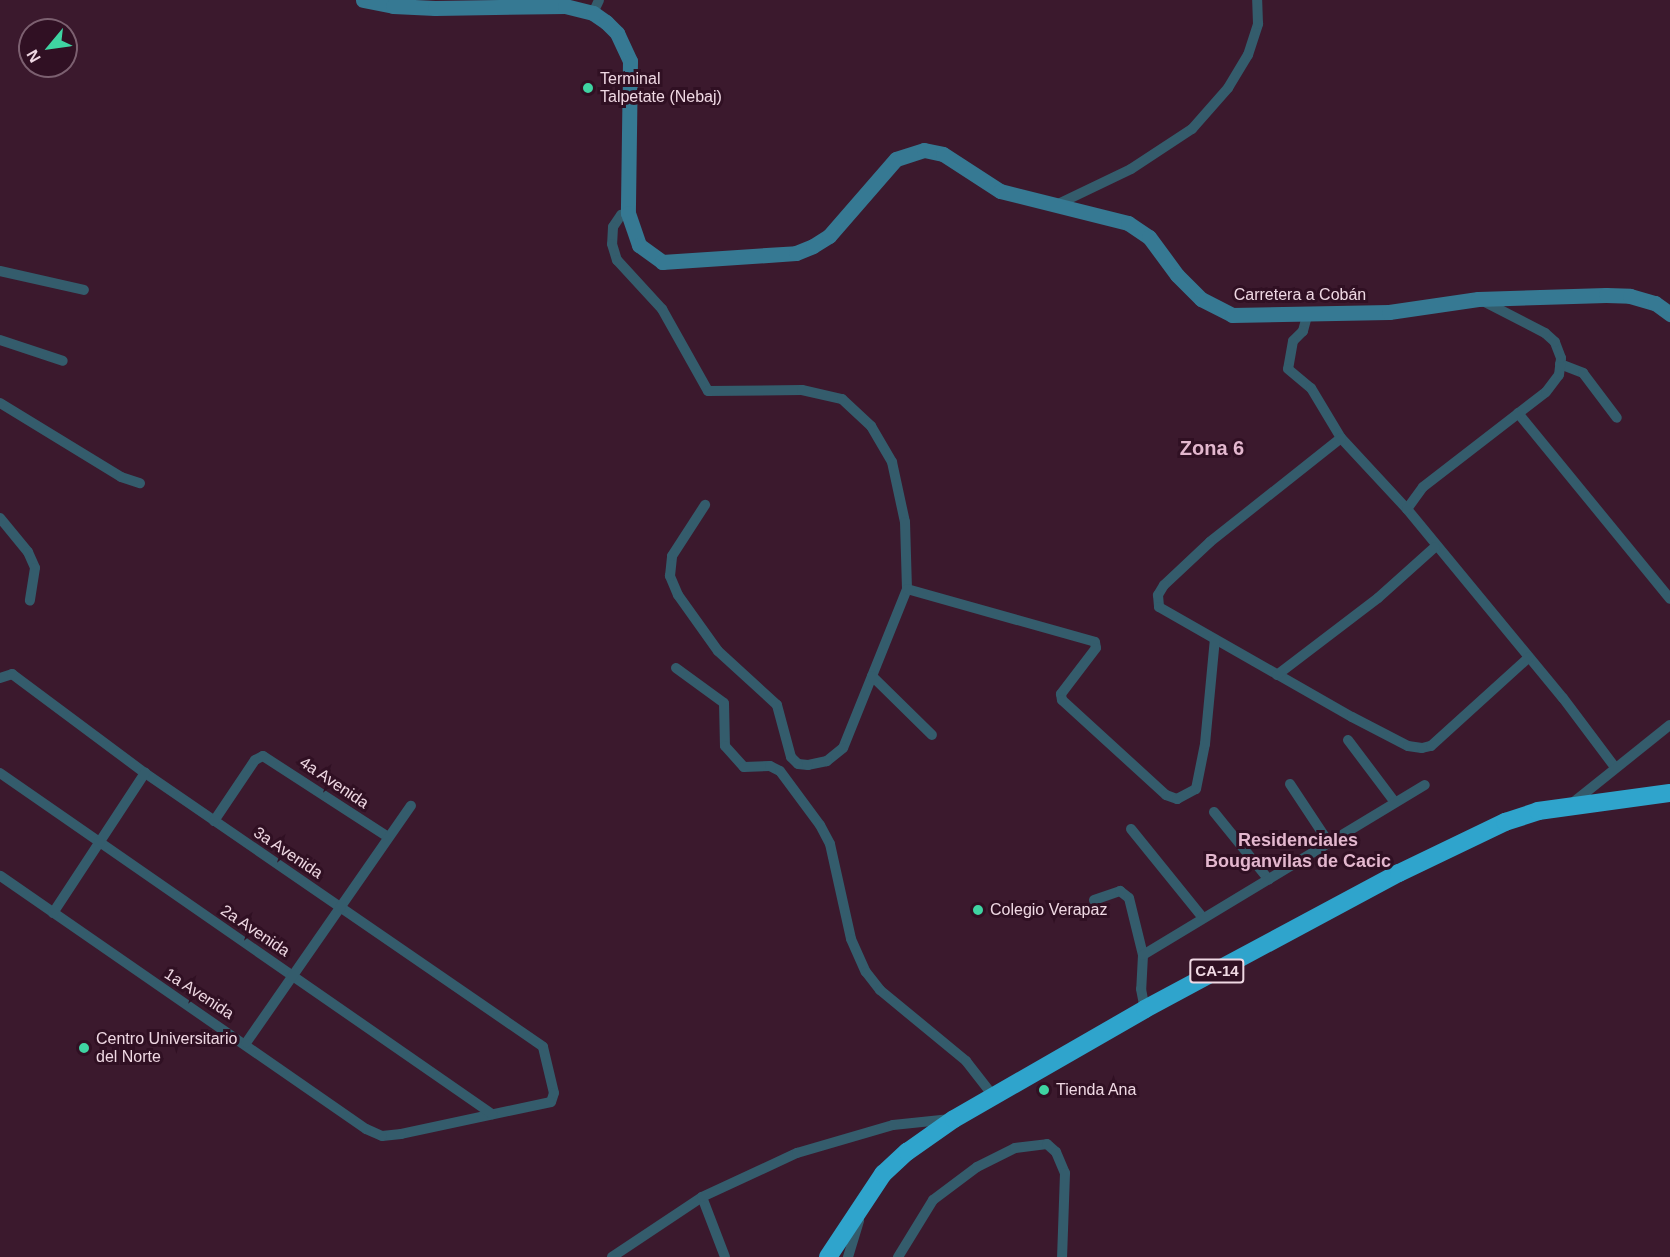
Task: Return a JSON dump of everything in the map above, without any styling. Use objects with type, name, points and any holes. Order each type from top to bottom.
[{"type":"highway","name":"CA-14","points":[[828,1257],[883,1173],[899,1159],[954,1119],[1145,1010],[1467,838],[1538,811],[1670,793]]},
{"type":"street","name":"Carretera a Cobán","points":[[363,0],[424,7],[596,7],[617,33],[630,61],[628,213],[639,245],[662,262],[796,253],[829,236],[896,159],[924,150],[943,154],[1000,191],[1128,223],[1149,237],[1177,275],[1214,308],[1232,315],[1307,316],[1389,312],[1479,299],[1630,296],[1655,303],[1670,314]]},
{"type":"street","points":[[1053,206],[1131,169],[1192,129],[1228,88],[1248,55],[1258,24],[1257,0]]},
{"type":"street","points":[[628,213],[621,216],[613,227],[612,244],[617,260],[662,309],[708,391],[802,390],[842,399],[871,426],[892,462],[905,522],[907,589],[872,676],[866,698],[836,756],[816,764],[798,764],[791,757],[777,705],[718,651],[694,623],[670,576],[672,556],[705,505]]},
{"type":"street","points":[[0,271],[84,290]]},
{"type":"street","points":[[1407,509],[1423,486],[1546,392],[1559,375],[1560,364],[1555,342],[1545,333],[1479,299]]},
{"type":"street","points":[[1307,316],[1303,331],[1293,341],[1288,369],[1311,388],[1341,438],[1407,509],[1435,547],[1529,657],[1614,766]]},
{"type":"street","points":[[0,340],[63,361]]},
{"type":"street","points":[[1560,364],[1583,373],[1617,418]]},
{"type":"street","points":[[0,403],[121,477],[140,483]]},
{"type":"street","points":[[1518,413],[1670,599]]},
{"type":"street","points":[[1341,438],[1210,542],[1161,590],[1159,607],[1277,675],[1408,746],[1422,748],[1431,746],[1529,657]]},
{"type":"street","points":[[0,518],[28,552],[34,568],[30,601]]},
{"type":"street","points":[[1277,675],[1378,598],[1435,547]]},
{"type":"street","points":[[907,589],[1095,642],[1096,648],[1061,694],[1062,700],[1166,795],[1177,799],[1196,789],[1205,744],[1215,639]]},
{"type":"street","points":[[676,668],[724,703],[725,746],[744,767],[770,766],[780,771],[826,834],[851,939],[866,972],[880,990],[966,1061],[994,1097]]},
{"type":"street","name":"3a Avenida","points":[[0,678],[12,674],[214,821],[538,1043],[547,1053],[554,1093],[551,1102],[492,1114]]},
{"type":"street","points":[[872,676],[932,735]]},
{"type":"street","points":[[1569,806],[1614,766],[1670,724]]},
{"type":"street","points":[[1348,740],[1394,801]]},
{"type":"street","name":"4a Avenida","points":[[214,821],[255,760],[263,756],[388,837]]},
{"type":"street","name":"2a Avenida","points":[[0,773],[492,1114]]},
{"type":"street","points":[[53,913],[146,773]]},
{"type":"street","points":[[1290,784],[1329,843]]},
{"type":"street","points":[[1143,955],[1269,880],[1394,801],[1425,785]]},
{"type":"street","points":[[246,1043],[294,976],[339,906],[411,806]]},
{"type":"street","points":[[1214,812],[1269,880]]},
{"type":"street","points":[[1131,829],[1203,918]]},
{"type":"street","name":"1a Avenida","points":[[0,876],[246,1043],[366,1130],[382,1136],[492,1114]]},
{"type":"street","points":[[1094,900],[1124,892],[1143,955],[1141,989],[1145,1010]]},
{"type":"street","points":[[612,1257],[702,1197],[797,1153],[893,1125],[954,1119]]},
{"type":"street","points":[[898,1257],[933,1200],[977,1167],[1015,1148],[1047,1144],[1056,1152],[1065,1173],[1062,1257]]},
{"type":"street","points":[[848,1257],[869,1195]]},
{"type":"street","points":[[702,1197],[725,1257]]},
{"type":"place","name":"Terminal Talpetate (Nebaj)","points":[[588,88]]},
{"type":"place","name":"Colegio Verapaz","points":[[978,910]]},
{"type":"place","name":"Centro Universitario del Norte","points":[[84,1048]]},
{"type":"place","name":"Tienda Ana","points":[[1044,1090]]},
{"type":"district","name":"Zona 6","points":[[1212,448]]},
{"type":"district","name":"Residenciales Bouganvilas de Cacic","points":[[1298,851]]}]
